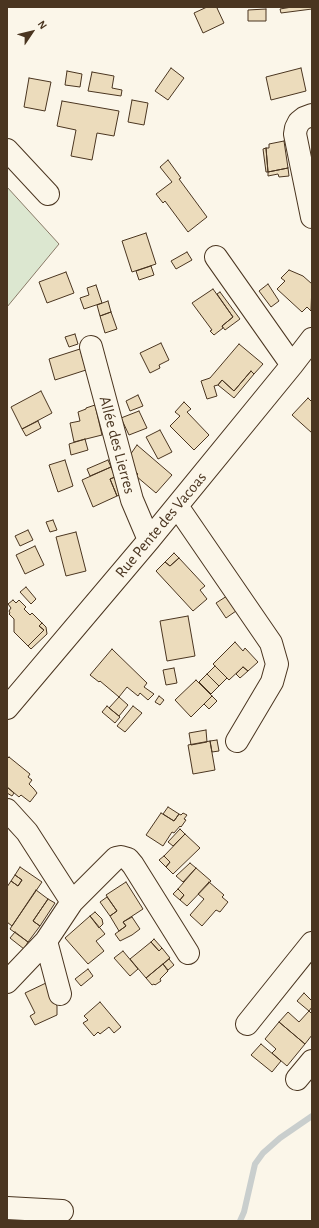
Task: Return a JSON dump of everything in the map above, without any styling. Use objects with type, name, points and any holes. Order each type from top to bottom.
[{"type":"street","points":[[312,114],[299,122],[295,134],[312,217]]},
{"type":"street","points":[[7,150],[48,194]]},
{"type":"street","points":[[216,258],[292,365]]},
{"type":"street","name":"Rue Pente des Vacoas","points":[[7,708],[149,540],[312,339]]},
{"type":"street","name":"Allée des Lierres","points":[[91,347],[132,500],[149,540]]},
{"type":"street","points":[[177,506],[271,643],[277,664],[272,682],[237,741]]},
{"type":"street","points":[[7,810],[27,832],[72,902]]},
{"type":"street","points":[[7,982],[46,941],[72,902],[116,858],[121,857],[128,859],[133,865],[188,953]]},
{"type":"street","points":[[46,941],[60,994]]},
{"type":"street","points":[[248,1024],[312,943]]},
{"type":"street","points":[[297,1079],[312,1062]]},
{"type":"street","points":[[7,1208],[62,1211]]},
{"type":"green space","points":[[7,187],[59,244],[7,307]]},
{"type":"building","points":[[207,7],[220,7],[217,8],[224,23],[203,33],[194,13]]},
{"type":"building","points":[[292,7],[312,7],[312,9],[281,13],[280,9]]},
{"type":"building","points":[[266,9],[266,21],[248,21],[248,10]]},
{"type":"building","points":[[171,68],[184,78],[168,100],[155,91]]},
{"type":"building","points":[[301,68],[306,91],[271,100],[266,77]]},
{"type":"building","points":[[67,71],[82,74],[80,87],[65,85]]},
{"type":"building","points":[[92,72],[114,76],[112,88],[122,90],[121,96],[88,91]]},
{"type":"building","points":[[29,78],[51,82],[45,111],[24,107]]},
{"type":"building","points":[[132,100],[148,103],[144,125],[128,122]]},
{"type":"building","points":[[62,101],[119,111],[114,136],[97,133],[92,160],[71,156],[76,130],[57,126]]},
{"type":"building","points":[[284,141],[288,168],[268,172],[266,148],[269,148],[269,144]]},
{"type":"building","points":[[266,148],[268,172],[266,172],[263,149]]},
{"type":"building","points":[[168,160],[181,178],[179,179],[207,217],[188,232],[165,201],[163,203],[156,194],[172,182],[160,167]]},
{"type":"building","points":[[288,168],[289,176],[279,177],[278,174],[268,176],[268,172]]},
{"type":"building","points":[[146,233],[156,264],[132,272],[122,241]]},
{"type":"building","points":[[187,252],[192,260],[176,269],[171,261]]},
{"type":"building","points":[[151,266],[154,275],[139,280],[136,271]]},
{"type":"building","points":[[289,270],[303,276],[312,284],[311,311],[307,307],[302,312],[277,289],[285,281],[281,278]]},
{"type":"building","points":[[66,272],[74,293],[47,303],[39,282]]},
{"type":"building","points":[[268,284],[279,301],[271,307],[259,291]]},
{"type":"building","points":[[96,285],[102,303],[84,309],[80,298],[89,295],[87,288]]},
{"type":"building","points":[[213,289],[233,317],[214,335],[192,303]]},
{"type":"building","points":[[220,292],[240,319],[225,330],[222,326],[233,317],[217,294]]},
{"type":"building","points":[[108,301],[111,312],[100,316],[97,305]]},
{"type":"building","points":[[111,312],[117,329],[105,333],[100,316]]},
{"type":"building","points":[[75,334],[78,344],[69,347],[65,337]]},
{"type":"building","points":[[161,343],[169,360],[159,365],[160,368],[150,373],[140,353]]},
{"type":"building","points":[[239,344],[263,364],[254,374],[251,371],[234,391],[222,380],[218,385],[214,386],[217,396],[207,399],[201,381],[210,378]]},
{"type":"building","points":[[80,349],[86,370],[55,380],[49,359]]},
{"type":"building","points":[[251,371],[254,374],[234,398],[218,385],[222,380],[234,391]]},
{"type":"building","points":[[41,391],[52,413],[22,429],[11,407]]},
{"type":"building","points":[[138,395],[143,406],[130,411],[126,401]]},
{"type":"building","points":[[308,398],[312,402],[312,433],[292,415]]},
{"type":"building","points":[[184,402],[191,409],[187,412],[209,435],[194,450],[170,426],[180,416],[175,412]]},
{"type":"building","points":[[95,405],[102,435],[74,442],[70,423],[80,421],[78,412]]},
{"type":"building","points":[[139,411],[147,428],[129,435],[121,418]]},
{"type":"building","points":[[38,421],[41,428],[26,436],[22,429]]},
{"type":"building","points":[[160,430],[172,452],[158,459],[146,437]]},
{"type":"building","points":[[85,439],[88,450],[71,455],[69,444]]},
{"type":"building","points":[[137,445],[172,475],[156,493],[136,476],[138,474],[134,471],[130,455]]},
{"type":"building","points":[[65,460],[73,486],[58,492],[49,465]]},
{"type":"building","points":[[108,460],[111,467],[90,476],[87,469]]},
{"type":"building","points":[[111,467],[115,477],[110,479],[117,496],[93,507],[82,480]]},
{"type":"building","points":[[115,477],[122,494],[117,496],[110,479]]},
{"type":"building","points":[[53,520],[57,530],[50,532],[46,522]]},
{"type":"building","points":[[28,530],[33,540],[20,546],[15,536]]},
{"type":"building","points":[[76,532],[86,571],[66,576],[56,537]]},
{"type":"building","points":[[35,546],[44,565],[25,574],[16,555]]},
{"type":"building","points":[[174,553],[179,558],[170,566],[165,562]]},
{"type":"building","points":[[179,558],[205,586],[200,590],[207,599],[193,611],[156,571],[165,562],[170,566]]},
{"type":"building","points":[[26,587],[36,599],[31,604],[20,592]]},
{"type":"building","points":[[227,596],[236,611],[226,618],[216,603]]},
{"type":"building","points":[[13,600],[16,603],[19,600],[26,607],[24,609],[30,615],[32,613],[42,623],[39,626],[44,630],[28,646],[14,632],[14,619],[9,614],[11,608],[8,604]]},
{"type":"building","points":[[188,616],[195,656],[167,661],[160,621]]},
{"type":"building","points":[[42,623],[46,627],[47,634],[31,649],[28,646],[44,630],[39,626]]},
{"type":"building","points":[[235,642],[243,651],[245,648],[258,662],[248,671],[243,667],[229,680],[213,664]]},
{"type":"building","points":[[112,649],[147,683],[144,687],[154,694],[148,700],[140,693],[138,696],[127,687],[119,697],[100,681],[99,682],[90,675]]},
{"type":"building","points":[[215,666],[227,678],[219,686],[207,674]]},
{"type":"building","points":[[243,667],[248,671],[240,678],[236,674]]},
{"type":"building","points":[[174,668],[177,683],[166,685],[163,670]]},
{"type":"building","points":[[207,674],[219,686],[211,694],[199,682]]},
{"type":"building","points":[[196,680],[212,696],[191,717],[175,700]]},
{"type":"building","points":[[159,696],[164,700],[160,705],[155,702]]},
{"type":"building","points":[[212,696],[217,701],[209,709],[204,704]]},
{"type":"building","points":[[119,697],[128,705],[119,716],[109,708]]},
{"type":"building","points":[[107,706],[120,717],[115,723],[102,712]]},
{"type":"building","points":[[133,706],[142,713],[125,732],[117,726]]},
{"type":"building","points":[[206,730],[207,742],[191,745],[189,733]]},
{"type":"building","points":[[217,740],[219,751],[212,752],[210,741]]},
{"type":"building","points":[[210,741],[215,770],[193,774],[188,745]]},
{"type":"building","points":[[9,757],[30,774],[28,777],[32,780],[29,784],[37,793],[30,802],[21,795],[19,797],[7,787],[7,759]]},
{"type":"building","points":[[7,787],[14,793],[12,796],[7,793]]},
{"type":"building","points":[[168,807],[179,814],[174,821],[163,814]]},
{"type":"building","points":[[161,813],[174,821],[179,814],[181,815],[183,813],[187,815],[184,819],[186,820],[181,827],[180,826],[174,833],[172,832],[163,846],[146,835]]},
{"type":"building","points":[[180,829],[185,834],[173,846],[168,842]]},
{"type":"building","points":[[185,834],[200,848],[173,874],[166,867],[170,862],[164,856]]},
{"type":"building","points":[[164,856],[170,862],[166,867],[159,860]]},
{"type":"building","points":[[190,863],[196,868],[183,882],[176,876]]},
{"type":"building","points":[[20,867],[42,882],[12,926],[7,922],[7,887],[11,881],[18,886],[22,880],[15,875]]},
{"type":"building","points":[[196,868],[211,881],[187,906],[180,900],[184,895],[178,889]]},
{"type":"building","points":[[15,875],[22,880],[18,886],[11,881]]},
{"type":"building","points":[[126,882],[143,909],[123,922],[126,926],[119,931],[110,916],[117,911],[106,895]]},
{"type":"building","points":[[209,882],[224,895],[222,897],[228,902],[220,912],[216,910],[202,926],[190,915],[204,899],[198,894]]},
{"type":"building","points":[[178,889],[184,895],[180,900],[173,894]]},
{"type":"building","points":[[36,890],[48,899],[33,921],[40,926],[28,942],[10,929]]},
{"type":"building","points":[[107,897],[117,911],[110,916],[100,902]]},
{"type":"building","points":[[48,899],[55,903],[40,926],[33,921]]},
{"type":"building","points":[[95,912],[102,919],[103,924],[99,928],[90,916]]},
{"type":"building","points":[[90,916],[105,934],[96,941],[104,951],[88,964],[65,938]]},
{"type":"building","points":[[132,917],[140,929],[120,941],[115,934],[126,926],[123,922]]},
{"type":"building","points":[[15,932],[28,942],[24,949],[10,938]]},
{"type":"building","points":[[154,939],[162,948],[159,951],[151,942]]},
{"type":"building","points":[[151,942],[159,951],[162,948],[170,958],[146,978],[130,959]]},
{"type":"building","points":[[123,951],[138,969],[130,976],[114,958]]},
{"type":"building","points":[[169,959],[174,965],[168,970],[163,964]]},
{"type":"building","points":[[163,964],[168,971],[160,979],[161,981],[155,985],[152,985],[146,978]]},
{"type":"building","points":[[88,969],[93,976],[81,986],[75,979]]},
{"type":"building","points":[[46,983],[57,1006],[57,1015],[35,1025],[30,1016],[35,1013],[25,993]]},
{"type":"building","points":[[304,993],[312,1001],[312,1007],[309,1011],[297,1001]]},
{"type":"building","points":[[100,1002],[121,1027],[114,1033],[109,1027],[100,1034],[98,1032],[94,1036],[83,1023],[88,1020],[84,1016]]},
{"type":"building","points":[[309,1011],[312,1014],[312,1035],[305,1044],[279,1022],[288,1012],[299,1022]]},
{"type":"building","points":[[279,1022],[305,1044],[287,1066],[272,1053],[276,1049],[265,1039]]},
{"type":"building","points":[[261,1044],[281,1061],[272,1072],[251,1055]]},
{"type":"waterway","points":[[240,1221],[244,1212],[255,1164],[263,1153],[280,1138],[312,1116]]}]
